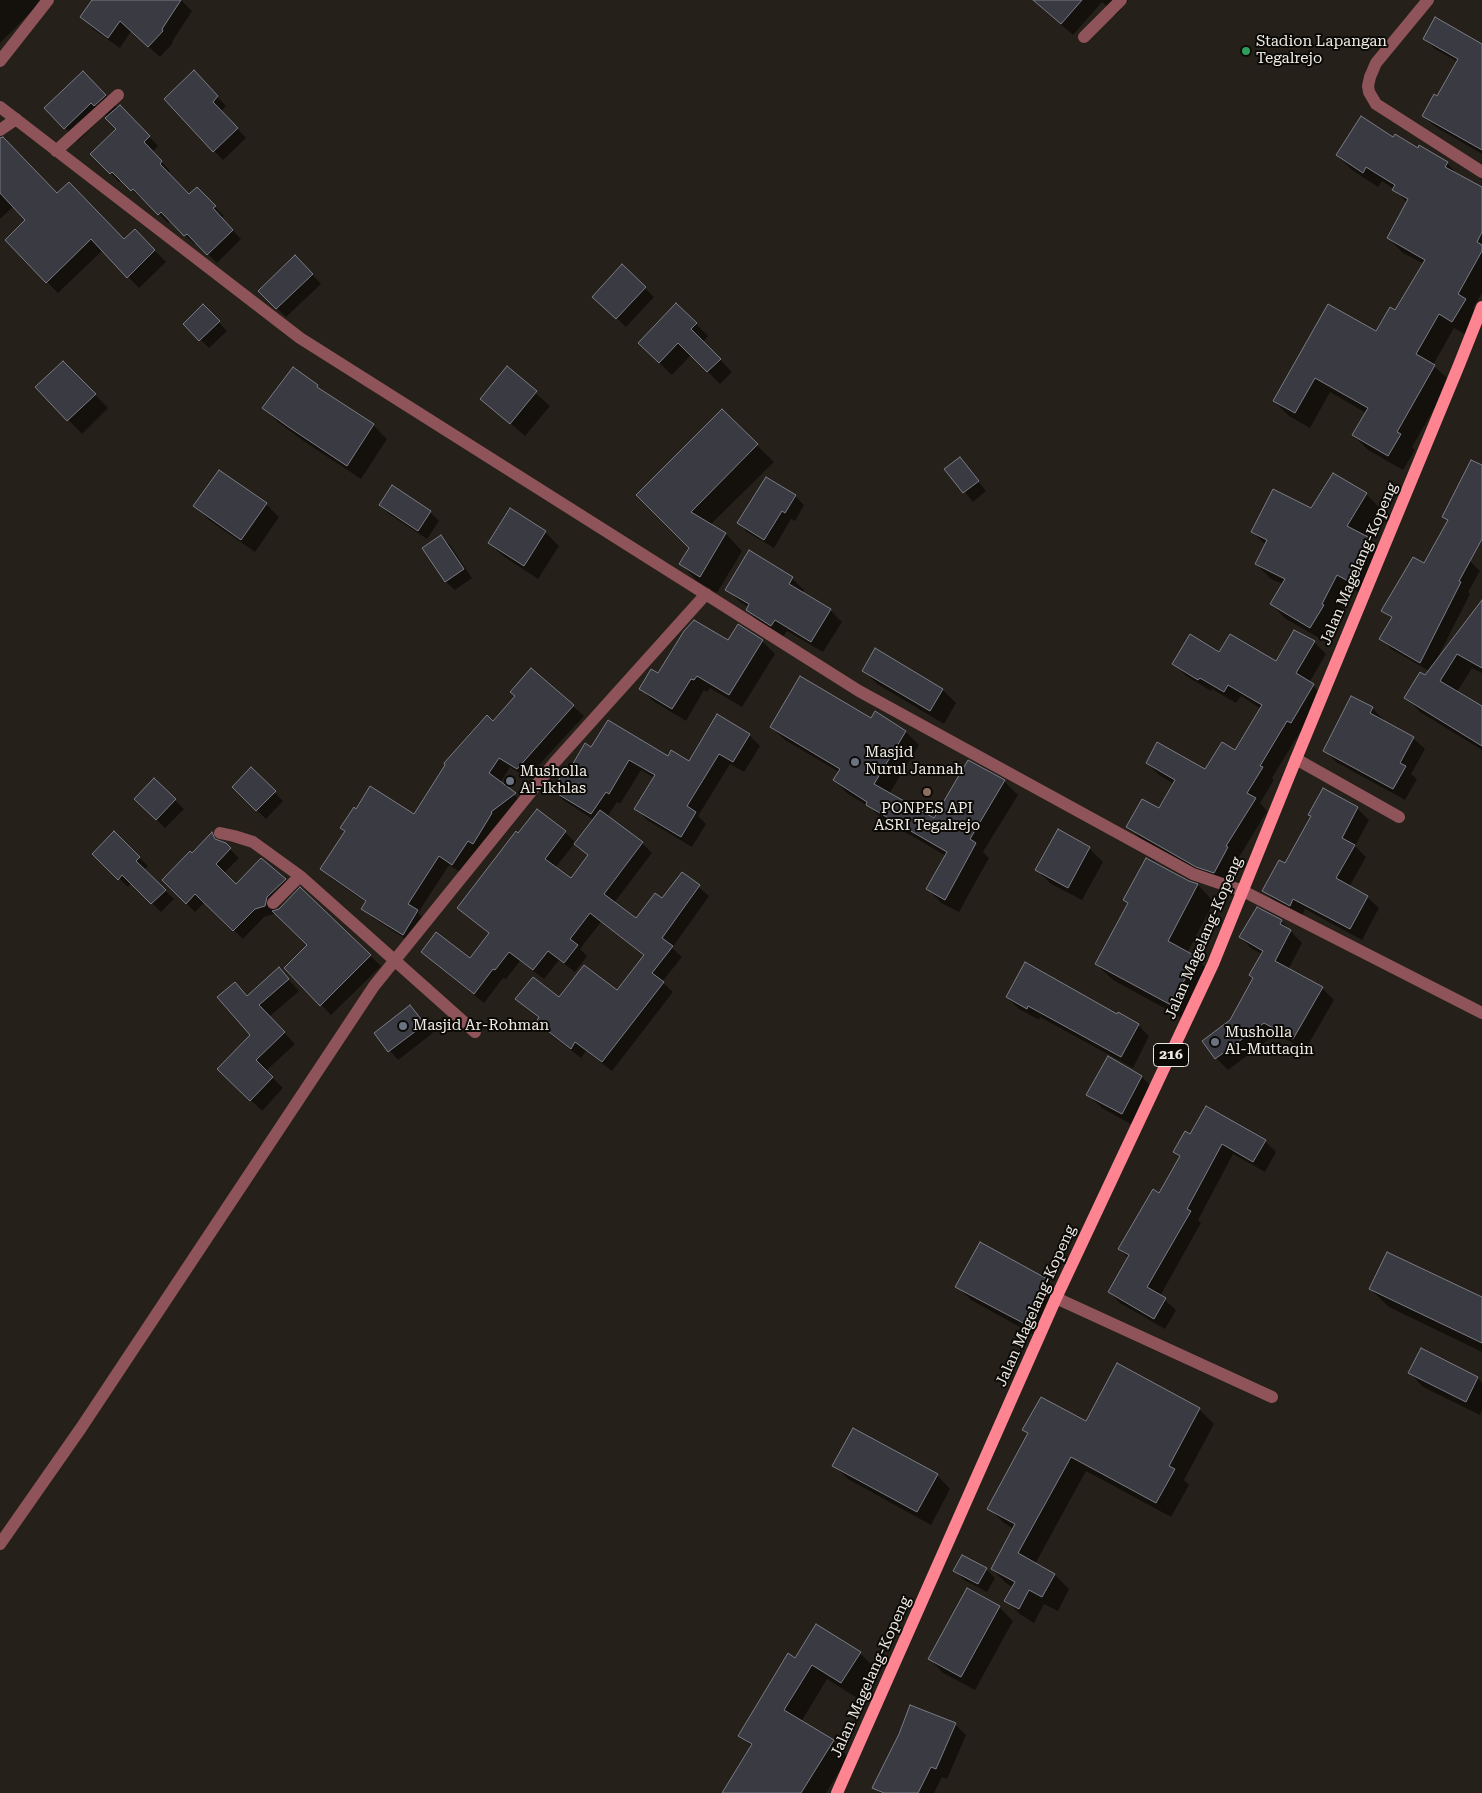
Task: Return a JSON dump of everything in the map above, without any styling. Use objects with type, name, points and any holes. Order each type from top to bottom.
[{"type":"main road","name":"Jalan Magelang-Kopeng","points":[[837,1793],[1056,1298],[1213,964],[1482,307]]},
{"type":"street","points":[[0,61],[48,0]]},
{"type":"street","points":[[1084,37],[1121,0]]},
{"type":"street","points":[[1428,0],[1376,63],[1370,77],[1369,92],[1376,104],[1482,172]]},
{"type":"street","points":[[56,151],[118,95]]},
{"type":"street","points":[[0,107],[300,338],[868,696],[1193,874],[1243,891],[1482,1013]]},
{"type":"street","points":[[0,130],[16,120]]},
{"type":"street","points":[[0,1544],[81,1428],[374,986],[555,762],[706,594]]},
{"type":"street","points":[[1296,759],[1399,816]]},
{"type":"street","points":[[220,834],[253,842],[300,876],[476,1032]]},
{"type":"street","points":[[273,902],[300,876]]},
{"type":"street","points":[[1056,1298],[1272,1396]]},
{"type":"building","points":[[92,0],[181,0],[162,29],[163,31],[148,47],[120,21],[108,38],[80,17]]},
{"type":"building","points":[[1033,0],[1082,0],[1061,24]]},
{"type":"building","points":[[1435,17],[1482,44],[1482,150],[1422,116],[1434,94],[1437,96],[1458,59],[1423,39]]},
{"type":"building","points":[[194,70],[218,96],[213,102],[238,128],[213,152],[164,99]]},
{"type":"building","points":[[83,71],[106,95],[94,106],[91,103],[64,129],[44,108]]},
{"type":"building","points":[[120,105],[150,136],[144,142],[162,161],[160,164],[189,194],[197,187],[216,206],[213,208],[233,230],[207,255],[187,234],[184,236],[161,212],[158,215],[133,189],[131,191],[112,172],[110,174],[90,154],[116,129],[105,118]]},
{"type":"building","points":[[1361,116],[1393,137],[1395,134],[1418,148],[1419,145],[1448,162],[1445,167],[1482,187],[1482,232],[1477,242],[1482,245],[1482,251],[1458,294],[1466,299],[1452,322],[1439,314],[1416,354],[1435,365],[1397,432],[1401,434],[1388,456],[1352,435],[1368,408],[1315,378],[1295,413],[1273,401],[1328,304],[1376,331],[1390,307],[1395,310],[1425,260],[1387,238],[1408,199],[1392,190],[1395,185],[1366,167],[1363,173],[1336,155]]},
{"type":"building","points":[[3,137],[57,193],[69,182],[124,239],[135,229],[155,250],[127,278],[91,239],[46,283],[5,240],[25,220],[0,193],[0,138]]},
{"type":"building","points":[[295,255],[313,274],[276,309],[258,291]]},
{"type":"building","points":[[622,264],[646,287],[616,319],[592,297]]},
{"type":"building","points":[[676,303],[697,323],[691,329],[721,359],[707,372],[678,343],[659,363],[638,343]]},
{"type":"building","points":[[203,304],[220,321],[199,341],[183,324]]},
{"type":"building","points":[[63,361],[96,394],[67,421],[35,387]]},
{"type":"building","points":[[507,366],[537,391],[510,424],[480,399]]},
{"type":"building","points":[[293,367],[318,385],[317,387],[374,424],[347,466],[262,408]]},
{"type":"building","points":[[722,409],[758,444],[691,512],[726,533],[700,577],[679,564],[689,548],[636,495]]},
{"type":"building","points":[[960,457],[979,481],[963,493],[944,469]]},
{"type":"building","points":[[1471,460],[1482,465],[1482,539],[1459,581],[1461,582],[1420,663],[1379,639],[1392,617],[1381,611],[1413,557],[1424,563],[1448,520],[1442,517]]},
{"type":"building","points":[[219,470],[267,503],[241,540],[193,506]]},
{"type":"building","points":[[1333,473],[1367,493],[1347,526],[1370,538],[1348,581],[1337,575],[1322,604],[1324,605],[1310,628],[1270,604],[1285,579],[1255,564],[1267,540],[1251,532],[1273,489],[1311,508]]},
{"type":"building","points":[[766,477],[796,495],[785,513],[782,511],[764,540],[737,523]]},
{"type":"building","points":[[392,485],[431,511],[418,531],[379,505]]},
{"type":"building","points":[[510,508],[546,531],[524,566],[488,543]]},
{"type":"building","points":[[441,535],[464,569],[445,582],[422,548]]},
{"type":"building","points":[[749,550],[793,577],[789,584],[831,609],[811,642],[775,620],[771,626],[746,610],[749,604],[725,590]]},
{"type":"building","points":[[1482,600],[1482,668],[1457,654],[1440,681],[1482,706],[1482,746],[1404,698],[1420,672],[1425,675]]},
{"type":"building","points":[[694,620],[728,640],[738,624],[763,640],[729,695],[697,676],[694,680],[691,679],[672,709],[639,689],[651,669],[658,673],[684,631]]},
{"type":"building","points":[[1294,630],[1315,641],[1296,673],[1314,684],[1291,723],[1287,721],[1260,766],[1263,767],[1247,793],[1256,798],[1226,846],[1228,847],[1214,873],[1196,867],[1126,827],[1142,799],[1159,808],[1175,780],[1146,763],[1157,742],[1205,769],[1222,742],[1235,750],[1262,705],[1228,685],[1224,692],[1200,678],[1198,680],[1172,664],[1190,634],[1219,652],[1230,634],[1276,661]]},
{"type":"building","points":[[875,648],[943,689],[930,711],[862,671]]},
{"type":"building","points":[[531,668],[574,705],[517,769],[499,758],[489,773],[516,793],[491,812],[473,844],[468,841],[452,865],[439,856],[408,904],[418,910],[403,935],[361,909],[366,901],[320,869],[345,831],[340,828],[354,807],[356,809],[370,786],[414,814],[445,765],[444,763],[487,715],[493,721],[515,696],[510,692]]},
{"type":"building","points":[[800,676],[871,718],[875,711],[906,731],[874,784],[934,818],[968,760],[1005,780],[970,839],[976,843],[945,900],[926,889],[947,852],[866,805],[867,802],[833,780],[840,769],[770,727]]},
{"type":"building","points":[[1351,696],[1373,707],[1370,713],[1414,737],[1400,763],[1406,766],[1393,789],[1323,751]]},
{"type":"building","points":[[717,714],[750,734],[733,762],[719,754],[687,806],[696,812],[681,837],[634,809],[655,775],[629,760],[609,794],[606,792],[591,814],[551,790],[566,770],[568,772],[585,743],[591,747],[608,720],[668,756],[671,750],[689,761]]},
{"type":"building","points":[[251,767],[276,791],[256,811],[232,787]]},
{"type":"building","points":[[154,778],[176,799],[156,820],[134,799]]},
{"type":"building","points":[[1323,788],[1358,807],[1342,838],[1355,845],[1336,878],[1368,896],[1350,929],[1293,899],[1290,906],[1262,891],[1279,860],[1285,863],[1311,816],[1308,815]]},
{"type":"building","points":[[537,809],[566,831],[545,859],[571,878],[588,855],[574,844],[600,810],[643,842],[604,894],[636,918],[655,893],[662,898],[682,872],[700,885],[662,938],[673,946],[652,973],[664,982],[602,1062],[575,1042],[571,1049],[536,1022],[539,1017],[515,999],[533,977],[559,997],[584,965],[617,990],[644,955],[590,913],[570,939],[578,945],[564,963],[548,951],[533,970],[509,952],[474,994],[421,952],[436,932],[470,958],[489,933],[457,908],[516,831],[518,833]]},
{"type":"building","points":[[1058,829],[1090,847],[1068,888],[1035,870]]},
{"type":"building","points":[[114,831],[140,857],[136,861],[166,890],[151,904],[122,875],[118,880],[92,854]]},
{"type":"building","points":[[212,832],[215,839],[226,843],[231,848],[216,864],[236,884],[261,858],[286,879],[267,897],[265,906],[255,909],[233,931],[195,894],[186,904],[162,880],[190,851],[192,853]]},
{"type":"building","points":[[1146,858],[1198,884],[1168,941],[1197,957],[1171,1005],[1095,964],[1128,903],[1123,900]]},
{"type":"building","points":[[300,887],[371,955],[320,1006],[284,968],[307,945],[272,911],[279,909]]},
{"type":"building","points":[[1257,907],[1282,920],[1280,924],[1291,930],[1275,961],[1323,987],[1293,1039],[1264,1023],[1215,1059],[1202,1041],[1230,1020],[1253,978],[1249,975],[1263,951],[1239,937]]},
{"type":"building","points":[[1025,962],[1117,1014],[1118,1012],[1139,1024],[1121,1057],[1028,1006],[1027,1009],[1006,997]]},
{"type":"building","points":[[279,967],[289,979],[259,1005],[285,1032],[256,1060],[273,1077],[250,1101],[217,1069],[250,1035],[217,997],[235,982],[247,996]]},
{"type":"building","points":[[410,1005],[425,1024],[388,1052],[374,1033]]},
{"type":"building","points":[[1108,1056],[1142,1076],[1122,1114],[1086,1095]]},
{"type":"building","points":[[1206,1106],[1266,1140],[1253,1162],[1222,1144],[1187,1209],[1191,1211],[1147,1287],[1166,1298],[1154,1319],[1108,1292],[1129,1255],[1118,1249],[1153,1189],[1159,1193],[1180,1156],[1173,1152],[1185,1131],[1190,1134]]},
{"type":"building","points":[[980,1242],[1049,1280],[1025,1324],[955,1287]]},
{"type":"building","points":[[1387,1252],[1482,1297],[1482,1343],[1369,1289]]},
{"type":"building","points":[[1421,1348],[1478,1377],[1466,1402],[1408,1373]]},
{"type":"building","points":[[1117,1363],[1200,1408],[1169,1466],[1175,1469],[1156,1503],[1071,1457],[1018,1553],[1055,1574],[1042,1597],[1029,1590],[1019,1609],[1004,1601],[1015,1582],[991,1569],[1015,1524],[987,1509],[1028,1433],[1022,1430],[1041,1397],[1086,1421]]},
{"type":"building","points":[[853,1428],[938,1474],[917,1512],[832,1466]]},
{"type":"building","points":[[962,1555],[987,1568],[978,1584],[953,1571]]},
{"type":"building","points":[[967,1588],[1000,1606],[961,1677],[928,1659]]},
{"type":"building","points":[[816,1624],[861,1652],[841,1683],[812,1665],[784,1710],[834,1740],[801,1793],[722,1793],[752,1744],[738,1736],[788,1653],[795,1658]]},
{"type":"building","points":[[910,1705],[956,1723],[936,1769],[931,1767],[918,1793],[884,1793],[872,1788],[899,1734]]},
{"type":"place","name":"Stadion Lapangan Tegalrejo","points":[[1246,51]]},
{"type":"place","name":"Masjid Nurul Jannah","points":[[855,762]]},
{"type":"place","name":"Musholla Al-Ikhlas","points":[[510,781]]},
{"type":"place","name":"PONPES API ASRI Tegalrejo","points":[[927,792]]},
{"type":"place","name":"Masjid Ar-Rohman","points":[[403,1026]]},
{"type":"place","name":"Musholla Al-Muttaqin","points":[[1215,1042]]}]
